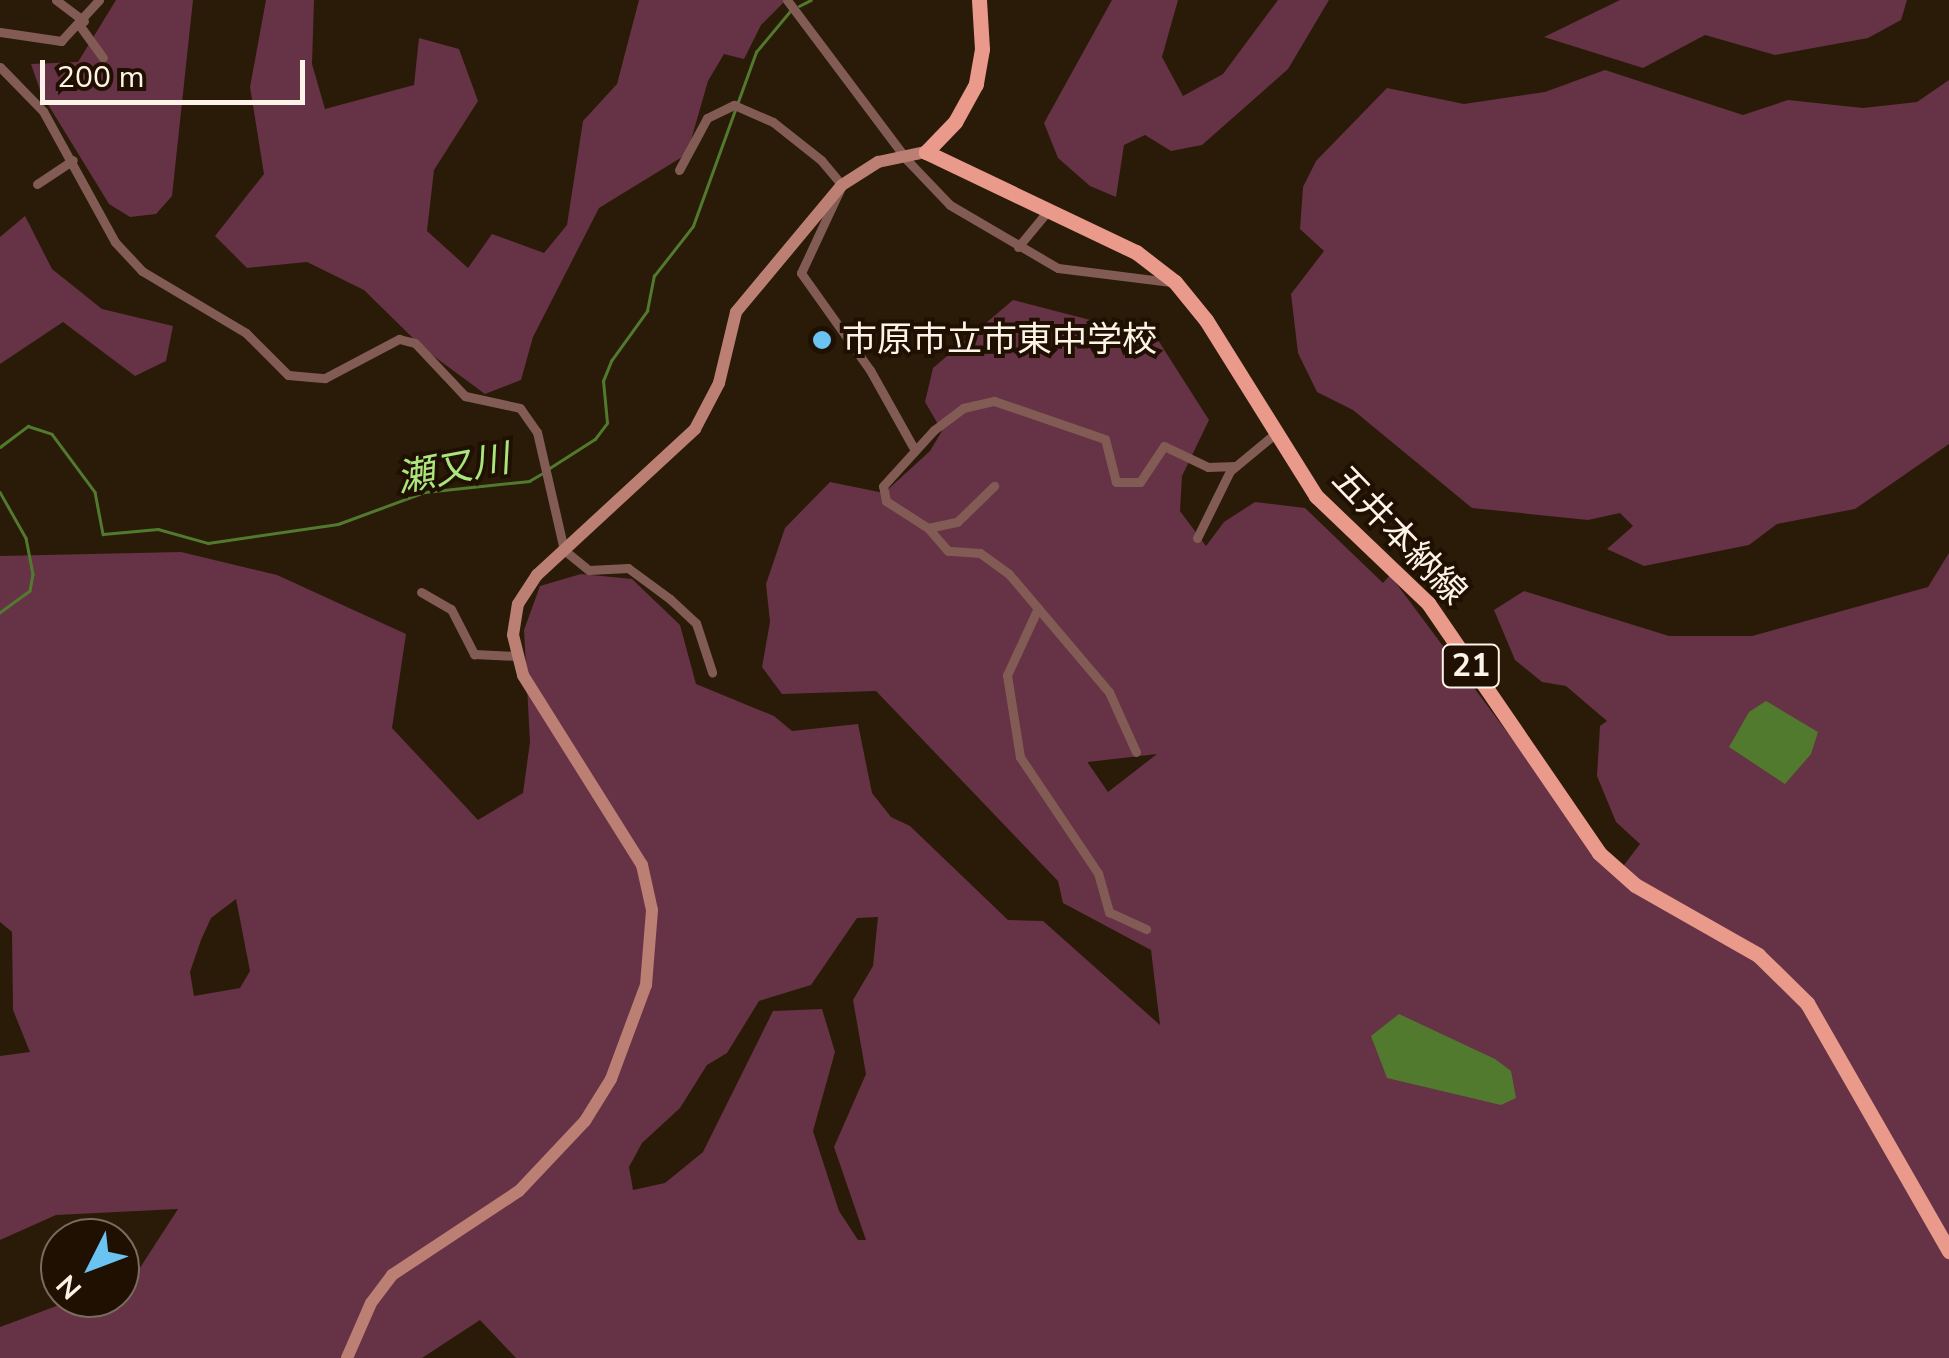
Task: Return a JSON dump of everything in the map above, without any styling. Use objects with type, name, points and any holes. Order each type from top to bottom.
[{"type":"main road","points":[[347,1358],[371,1303],[392,1275],[519,1191],[585,1121],[612,1080],[646,986],[652,910],[642,864],[529,687],[517,656],[518,604],[564,550],[695,429],[714,398],[745,298],[842,185],[888,158],[907,160],[926,152],[955,122],[976,84],[982,49],[979,0]]},
{"type":"main road","name":"五井本納線","points":[[926,152],[1046,213],[1136,252],[1175,282],[1206,320],[1316,496],[1428,603],[1599,854],[1635,884],[1758,955],[1790,982],[1823,1026],[1949,1251]]},
{"type":"street","points":[[56,0],[82,23],[103,58]]},
{"type":"street","points":[[0,32],[60,41],[82,23],[100,0]]},
{"type":"street","points":[[787,0],[907,160],[950,205],[1018,247],[1082,274],[1175,282]]},
{"type":"street","points":[[0,67],[31,94],[74,160],[115,242],[142,271],[246,333],[288,375],[326,378],[399,339],[416,343],[465,396],[520,408],[537,432],[564,550],[589,570],[628,568],[670,599],[696,624],[712,672]]},
{"type":"street","points":[[679,170],[707,118],[734,106],[801,142],[842,185],[800,273],[870,370],[913,446]]},
{"type":"street","points":[[38,184],[74,160]]},
{"type":"street","points":[[1018,247],[1046,213]]},
{"type":"street","points":[[1136,752],[1110,692],[992,560],[980,553],[954,554],[928,528],[881,493],[913,446],[963,408],[994,401],[1105,439],[1116,482],[1140,482],[1164,446],[1208,467],[1236,466]]},
{"type":"street","points":[[1197,538],[1198,524],[1236,466],[1276,433]]},
{"type":"street","points":[[928,528],[957,522],[994,486]]},
{"type":"street","points":[[421,592],[451,608],[474,654],[517,656]]},
{"type":"street","points":[[1038,608],[1006,675],[1020,758],[1098,873],[1109,912],[1146,929]]},
{"type":"shaded area","points":[[116,0],[193,0],[172,196],[156,214],[130,217],[109,204],[41,93],[31,64],[78,62]]},
{"type":"shaded area","points":[[266,0],[314,0],[312,64],[325,109],[414,85],[419,38],[459,49],[478,101],[434,170],[427,231],[468,268],[492,234],[544,253],[567,225],[583,121],[617,84],[639,0],[786,0],[761,25],[744,59],[724,54],[708,81],[687,154],[599,208],[533,337],[521,380],[485,394],[424,349],[364,290],[307,262],[247,268],[215,236],[264,174],[250,87]]},
{"type":"shaded area","points":[[1112,0],[1178,0],[1162,57],[1183,96],[1223,74],[1278,0],[1329,0],[1288,69],[1202,145],[1171,151],[1145,135],[1124,145],[1116,197],[1090,186],[1058,158],[1044,123]]},
{"type":"shaded area","points":[[1620,0],[1907,0],[1901,20],[1868,38],[1775,55],[1705,35],[1643,68],[1544,37]]},
{"type":"shaded area","points":[[1605,70],[1743,115],[1788,100],[1863,108],[1917,102],[1949,80],[1949,444],[1855,509],[1777,524],[1749,545],[1644,566],[1607,549],[1633,526],[1620,513],[1588,520],[1472,508],[1353,410],[1317,392],[1298,353],[1291,294],[1324,251],[1300,229],[1303,187],[1316,161],[1387,88],[1464,104],[1545,92]]},
{"type":"shaded area","points":[[25,216],[52,269],[102,309],[173,326],[166,361],[135,376],[63,322],[0,364],[0,237]]},
{"type":"shaded area","points":[[1013,300],[1156,337],[1209,420],[1182,476],[1180,511],[1206,546],[1224,522],[1255,502],[1305,508],[1383,583],[1390,575],[1615,877],[1640,844],[1616,822],[1597,776],[1600,726],[1607,721],[1566,686],[1542,682],[1515,660],[1494,610],[1524,591],[1669,636],[1752,636],[1928,587],[1949,553],[1949,1358],[516,1358],[480,1320],[422,1358],[0,1358],[0,1327],[40,1312],[40,1318],[140,1318],[140,1268],[178,1209],[56,1215],[40,1218],[40,1222],[0,1240],[0,1056],[30,1052],[13,1010],[12,932],[0,922],[0,556],[181,552],[277,575],[406,634],[392,728],[478,820],[523,793],[530,742],[524,630],[540,586],[581,574],[632,579],[680,625],[696,684],[774,716],[792,731],[858,724],[872,793],[891,817],[910,826],[1008,920],[1043,921],[1160,1025],[1151,950],[1063,903],[1058,881],[876,691],[782,694],[762,667],[770,622],[766,584],[785,528],[830,482],[884,493],[930,451],[942,431],[925,402],[933,368]],"holes":[[[1157,754],[1108,792],[1088,762]],[[236,899],[250,971],[240,988],[194,996],[190,972],[201,940],[211,918]],[[878,917],[873,966],[853,1000],[866,1074],[834,1147],[866,1240],[858,1240],[839,1211],[813,1131],[835,1052],[822,1009],[773,1011],[703,1152],[665,1183],[633,1190],[629,1167],[642,1143],[680,1108],[707,1065],[727,1053],[759,1001],[811,985],[857,918]]]},
{"type":"shaded area","points":[[1766,701],[1818,732],[1811,754],[1785,784],[1729,747],[1749,712]]},
{"type":"shaded area","points":[[1399,1014],[1495,1059],[1511,1071],[1516,1098],[1501,1105],[1387,1078],[1371,1036]]},
{"type":"waterway","name":"瀬又川","points":[[799,6],[811,0]]},
{"type":"waterway","name":"瀬又川","points":[[548,469],[595,439],[607,423],[603,381],[611,361],[647,311],[654,276],[693,226],[756,52],[791,10]]},
{"type":"waterway","name":"瀬又川","points":[[0,447],[28,426],[52,434],[95,492],[103,534],[158,529],[208,543],[338,524],[425,492],[529,481],[541,474]]},
{"type":"waterway","name":"瀬又川","points":[[0,492],[26,538],[33,574],[30,591],[0,613]]},
{"type":"place","name":"市原市立市東中学校","points":[[822,340]]}]
